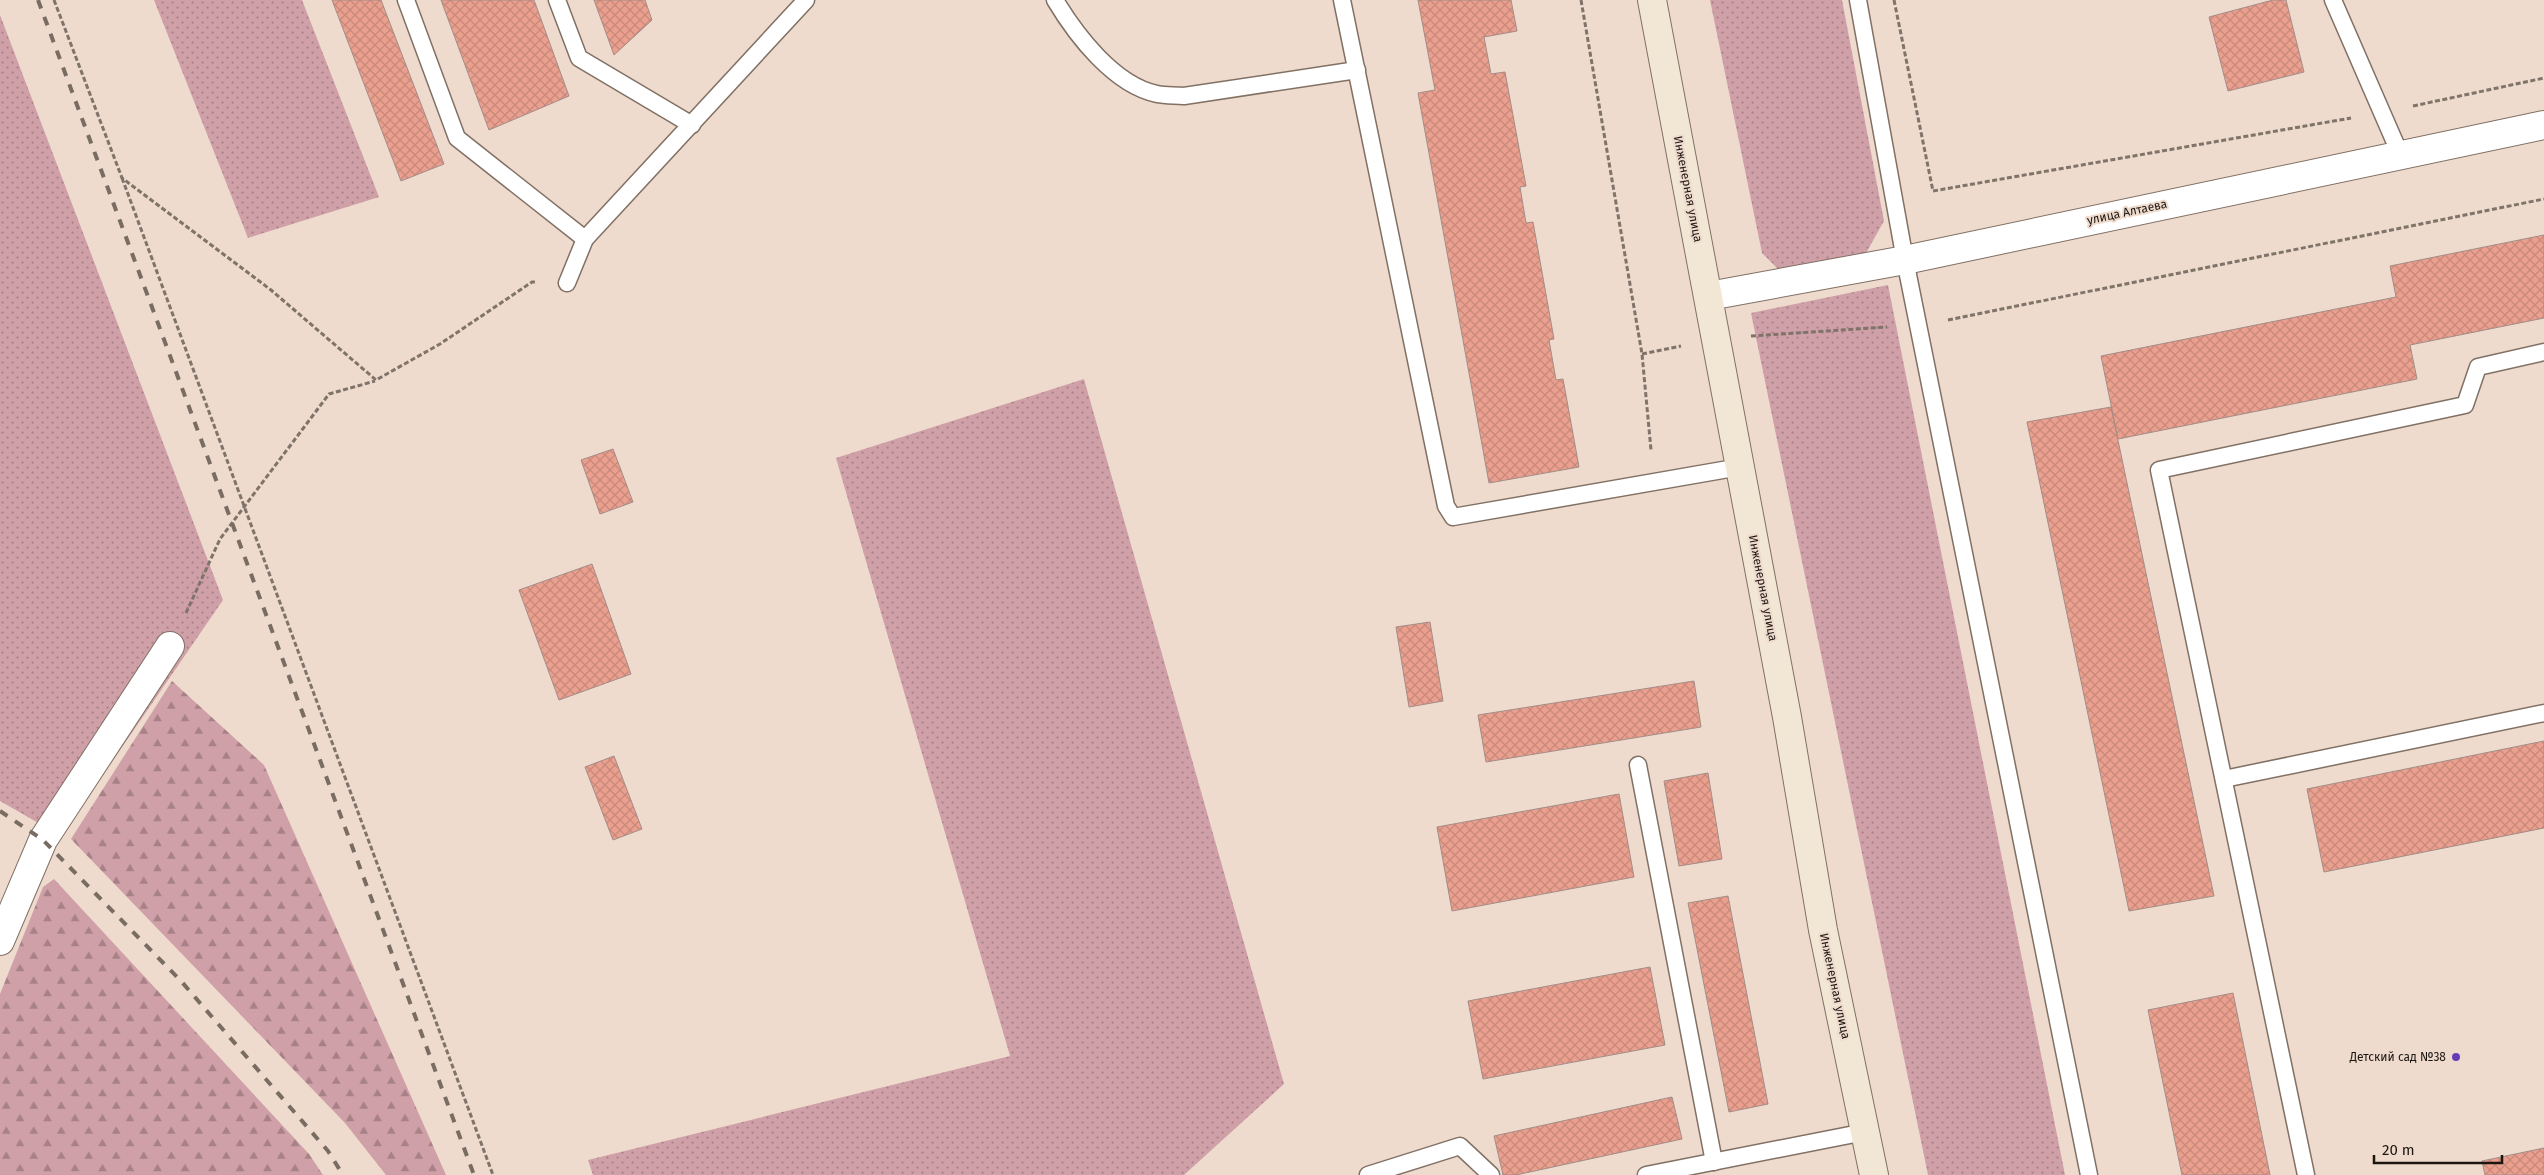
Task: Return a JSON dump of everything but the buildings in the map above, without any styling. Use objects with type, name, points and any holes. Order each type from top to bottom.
[{"type":"main road","name":"Инженерная улица","points":[[1652,0],[1787,716],[1823,930],[1874,1175]]},
{"type":"street","name":"улица Алтаева","points":[[1709,296],[1905,260],[2544,125]]},
{"type":"street","points":[[0,941],[43,840],[170,646]]},
{"type":"lane","points":[[406,0],[457,138],[585,240]]},
{"type":"lane","points":[[557,0],[579,58],[692,125]]},
{"type":"lane","points":[[568,282],[585,240],[806,0]]},
{"type":"lane","points":[[1055,0],[1070,25],[1111,68],[1136,86],[1157,94],[1184,96],[1357,70]]},
{"type":"lane","points":[[1342,0],[1446,506],[1453,517],[1740,467]]},
{"type":"lane","points":[[1858,0],[1905,260],[1920,325],[2089,1175]]},
{"type":"lane","points":[[2333,0],[2400,154]]},
{"type":"lane","points":[[2306,1175],[2159,470],[2465,405],[2478,367],[2544,352]]},
{"type":"lane","points":[[2224,779],[2544,713]]},
{"type":"lane","points":[[1638,765],[1714,1162]]},
{"type":"lane","points":[[1646,1175],[1865,1132]]},
{"type":"lane","points":[[1368,1175],[1460,1146],[1491,1175]]},
{"type":"path","points":[[54,0],[493,1175]]},
{"type":"path","points":[[1581,0],[1642,354],[1654,481]]},
{"type":"path","points":[[1894,0],[1933,191],[2382,112],[2544,78]]},
{"type":"path","points":[[122,178],[271,290],[376,380]]},
{"type":"path","points":[[1717,339],[1920,325],[2544,199]]},
{"type":"path","points":[[170,646],[220,539],[329,394],[376,380],[440,344],[532,282],[568,282]]},
{"type":"green space","points":[[154,0],[302,0],[379,197],[248,238]]},
{"type":"green space","points":[[1710,0],[1842,0],[1884,221],[1861,262],[1783,274],[1762,253]]},
{"type":"green space","points":[[0,15],[223,600],[61,836],[0,801]]},
{"type":"green space","points":[[1888,285],[2065,1175],[1928,1175],[1751,313]]},
{"type":"green space","points":[[1084,379],[1284,1084],[1184,1175],[593,1175],[588,1160],[1010,1056],[836,458]]},
{"type":"green space","points":[[172,681],[264,765],[446,1175],[386,1175],[345,1123],[71,839]]},
{"type":"green space","points":[[54,879],[309,1154],[323,1175],[0,1175],[0,994],[43,887]]},
{"type":"railway","points":[[38,0],[474,1175]]},
{"type":"railway","points":[[0,811],[43,840],[181,981],[328,1151],[343,1175]]},
{"type":"place","name":"Детский сад №38","points":[[2456,1057]]}]
